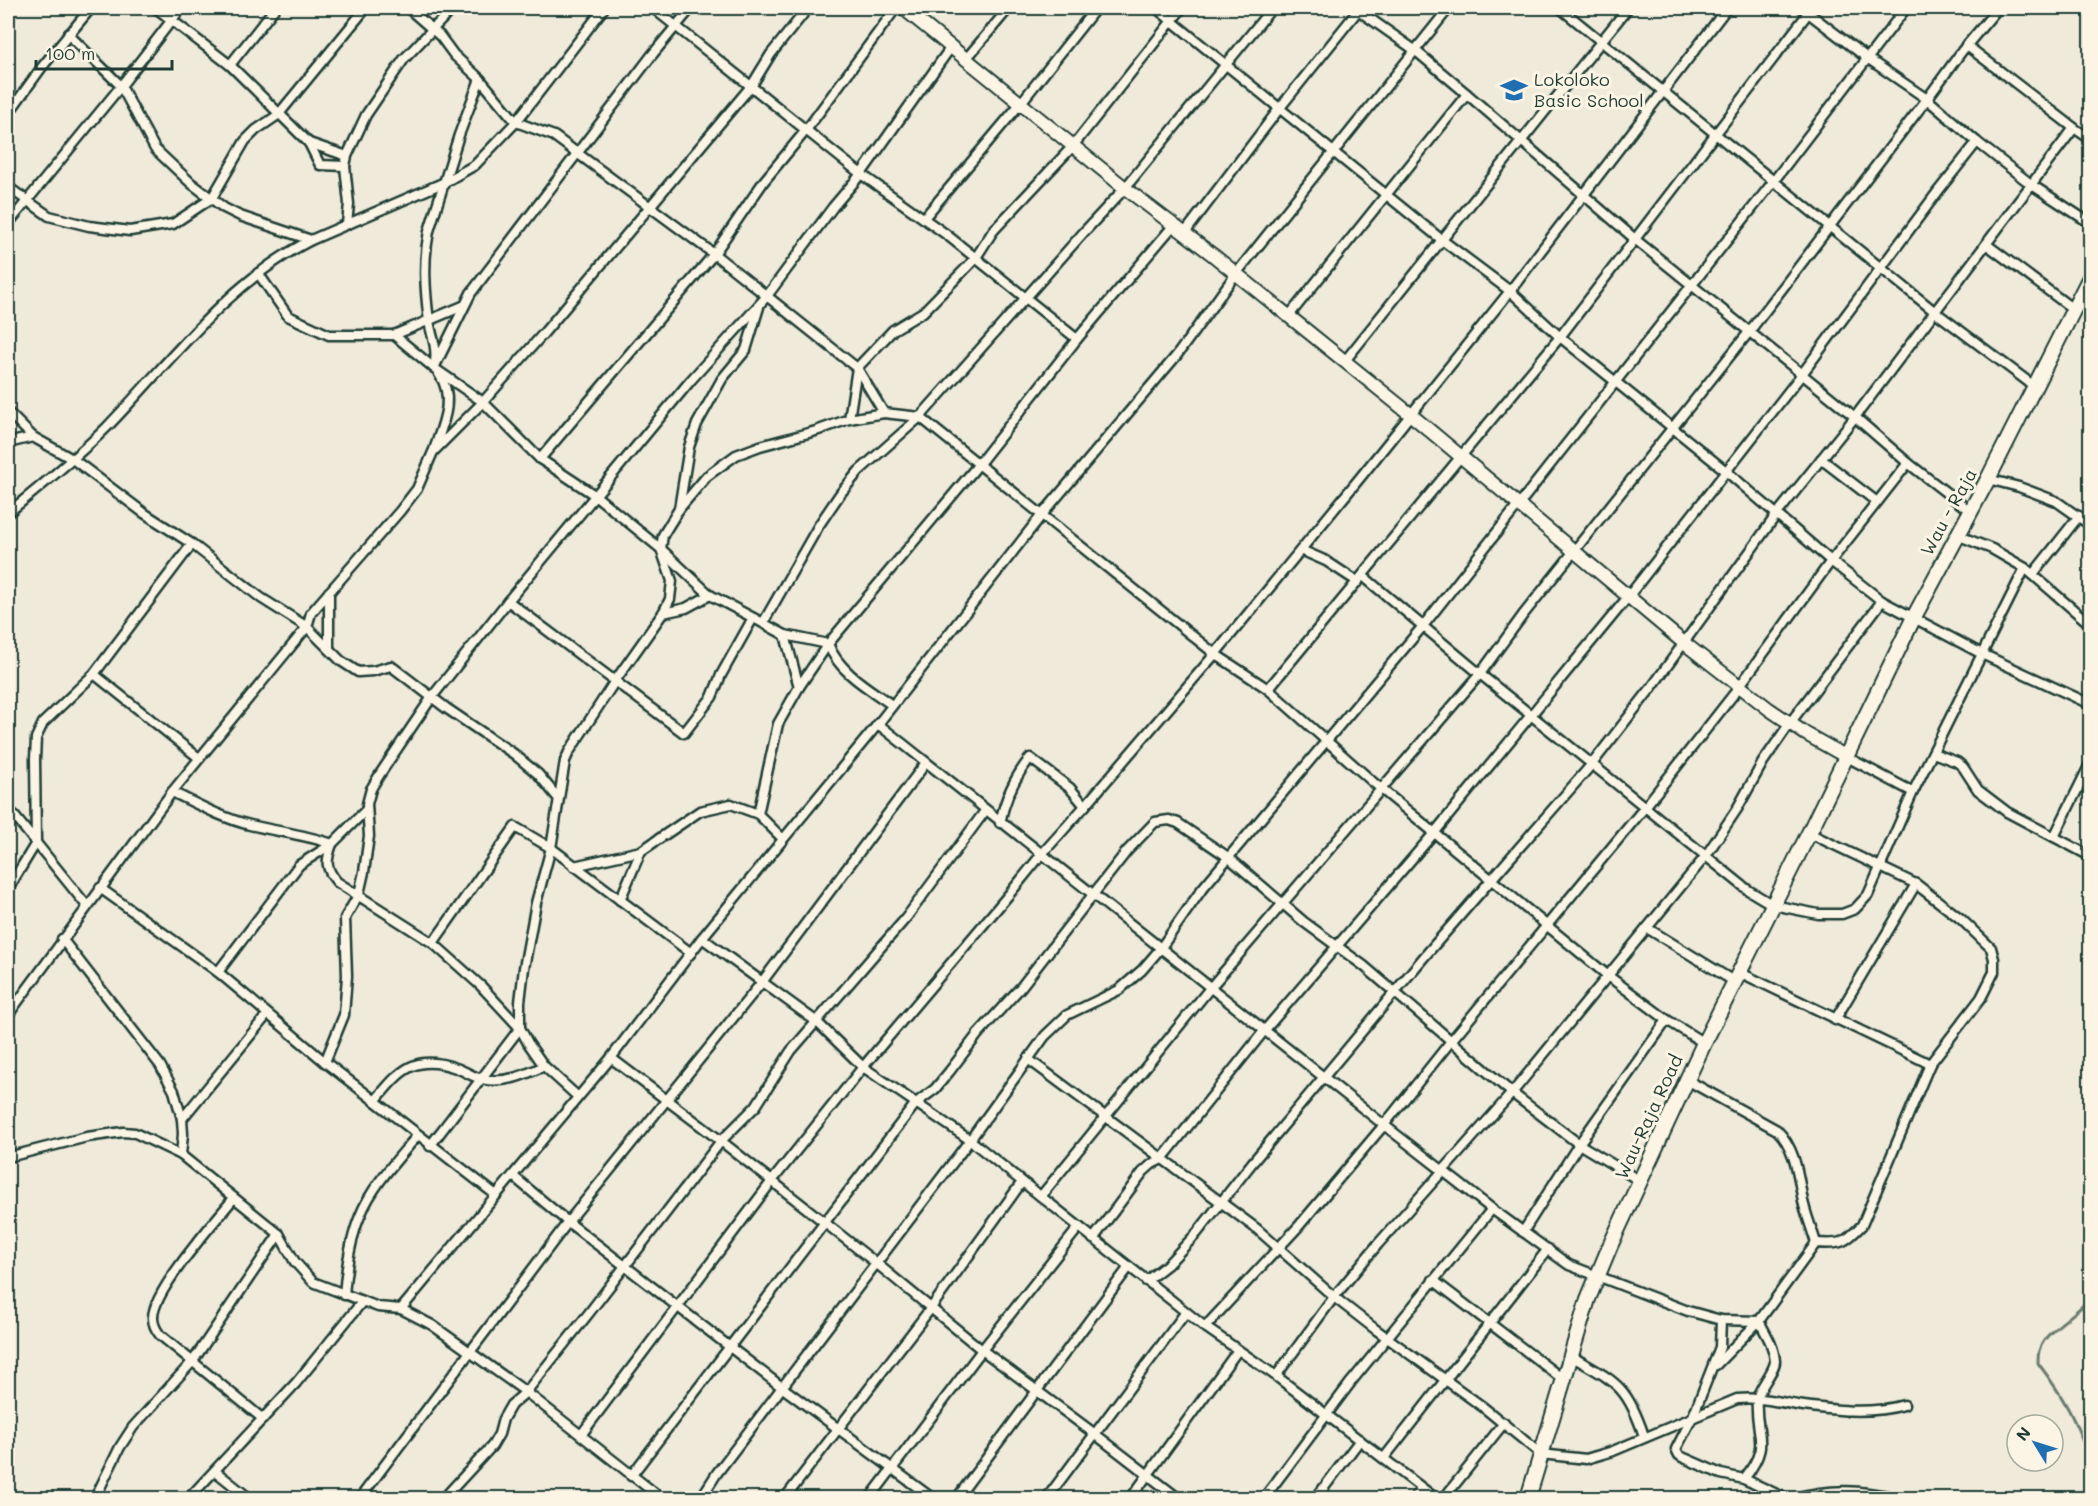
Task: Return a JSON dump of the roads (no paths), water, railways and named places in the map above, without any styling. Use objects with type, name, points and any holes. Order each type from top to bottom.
[{"type":"main road","name":"Wau - Raja","points":[[1843,761],[1914,617],[1988,479],[2091,277]]},
{"type":"main road","name":"Wau-Raja Road","points":[[1528,1498],[1597,1275],[1704,1043],[1843,761]]},
{"type":"street","points":[[8,114],[68,34],[91,8]]},
{"type":"street","points":[[156,8],[172,18],[230,65],[278,115],[309,143],[346,161]]},
{"type":"street","points":[[8,224],[121,86],[181,8]]},
{"type":"street","points":[[230,65],[275,8]]},
{"type":"street","points":[[8,187],[49,216],[89,226],[130,231],[173,224],[212,198],[246,141],[256,130],[278,115],[366,8]]},
{"type":"street","points":[[408,8],[432,29],[516,122],[554,136],[714,254],[857,368],[884,413]]},
{"type":"street","points":[[347,224],[349,204],[346,161],[366,115],[405,59],[453,8]]},
{"type":"street","points":[[8,513],[74,460],[145,387],[187,338],[258,273],[293,249],[311,240],[445,182],[475,165],[516,122],[604,8]]},
{"type":"street","points":[[653,8],[861,174],[924,218],[1077,339]]},
{"type":"street","points":[[434,368],[471,293],[691,8]]},
{"type":"street","points":[[433,452],[483,402],[650,207],[752,85],[771,54],[808,8]]},
{"type":"street","points":[[540,459],[714,254],[764,181],[807,129],[896,8]]},
{"type":"street","points":[[903,8],[1020,104],[1410,414],[1684,643],[1843,761],[1913,792]]},
{"type":"street","points":[[966,59],[1009,8]]},
{"type":"street","points":[[924,218],[1020,104],[1096,8]]},
{"type":"street","points":[[1156,8],[1442,240],[1510,291],[1560,337],[1882,601],[1982,654],[2091,704]]},
{"type":"street","points":[[849,419],[857,368],[893,330],[923,312],[975,259],[993,231],[1073,146],[1182,8]]},
{"type":"street","points":[[763,623],[819,525],[859,471],[920,417],[1125,188],[1272,8]]},
{"type":"street","points":[[1184,234],[1358,8],[1416,51],[1636,240],[1970,511]]},
{"type":"street","points":[[401,1308],[610,1058],[690,953],[747,885],[782,838],[878,724],[1041,516],[1176,355],[1235,275],[1449,8]]},
{"type":"street","points":[[1560,8],[1934,311],[2034,387]]},
{"type":"street","points":[[1344,362],[1628,8]]},
{"type":"street","points":[[581,1435],[772,1181],[863,1067],[1301,550],[1510,291],[1727,8]]},
{"type":"street","points":[[701,1498],[717,1473],[970,1140],[1045,1036],[1067,1015],[1119,990],[1142,970],[1160,949],[1202,889],[1228,857],[1423,626],[1616,382],[1691,283],[1773,182],[1906,8]]},
{"type":"street","points":[[1041,1196],[1210,988],[1480,674],[1523,615],[1749,332],[1966,45],[1998,8]]},
{"type":"street","points":[[1268,689],[1560,337],[1716,135],[1808,9],[1868,58],[1927,99],[2032,185],[2091,223]]},
{"type":"street","points":[[68,34],[121,86],[155,149],[191,183],[224,208],[240,216],[311,240]]},
{"type":"street","points":[[1966,45],[2091,139]]},
{"type":"street","points":[[325,1062],[344,1015],[346,998],[345,918],[359,894],[369,836],[367,809],[371,789],[380,774],[432,697],[508,601],[691,380],[760,304],[833,207],[861,174],[951,47]]},
{"type":"street","points":[[8,1015],[172,792],[307,627],[310,613],[417,489],[445,417],[448,397],[444,381],[434,368],[436,347],[429,321],[426,294],[426,246],[459,135],[480,80]]},
{"type":"street","points":[[1288,317],[1467,94]]},
{"type":"street","points":[[1146,1281],[1176,1256],[1197,1233],[1396,992],[1592,764],[1684,643],[1777,514],[1856,417],[2074,128]]},
{"type":"street","points":[[1093,1239],[1143,1172],[1162,1159],[1264,1031],[1435,832],[1628,597],[1802,374],[1939,189],[1977,142]]},
{"type":"street","points":[[309,143],[320,165],[346,161]]},
{"type":"street","points":[[758,814],[778,724],[799,687],[828,644],[978,465],[1077,339],[1173,226]]},
{"type":"street","points":[[1986,244],[2073,309]]},
{"type":"street","points":[[258,273],[288,316],[329,335],[394,335],[463,306]]},
{"type":"street","points":[[679,509],[689,447],[697,424],[722,379],[746,350],[760,304]]},
{"type":"street","points":[[394,335],[434,368],[483,402],[540,459],[596,496],[661,549],[710,595],[785,635],[828,644]]},
{"type":"street","points":[[8,412],[33,437],[74,460],[144,513],[192,544],[261,598],[307,627],[341,661],[358,672],[391,666],[514,754],[538,774],[558,798]]},
{"type":"street","points":[[430,1146],[520,1028],[524,969],[536,903],[551,848],[565,761],[670,599],[672,581],[661,549],[663,535],[679,509],[707,476],[736,455],[849,419],[884,413],[920,417],[1215,654],[1268,689],[1381,789],[1607,975],[1667,1020],[1704,1043]]},
{"type":"street","points":[[8,443],[33,437]]},
{"type":"street","points":[[1821,459],[1877,502]]},
{"type":"street","points":[[1205,1327],[1278,1249],[1384,1125],[1645,807],[1908,463]]},
{"type":"street","points":[[1988,479],[2019,487],[2056,501],[2091,525]]},
{"type":"street","points":[[2033,574],[2079,516]]},
{"type":"street","points":[[1957,535],[1992,549],[2025,568],[2091,624]]},
{"type":"street","points":[[8,890],[36,843],[34,805],[36,738],[43,723],[94,674],[192,544]]},
{"type":"street","points":[[1301,550],[1361,579],[1423,626],[1748,890],[1773,905],[1818,914],[1842,914],[1855,909],[1868,895],[1913,792],[2025,568]]},
{"type":"street","points":[[329,592],[329,648]]},
{"type":"street","points":[[663,613],[686,609],[710,595]]},
{"type":"street","points":[[508,601],[684,733],[712,697],[721,675],[753,618]]},
{"type":"street","points":[[1276,1376],[1334,1297],[1582,1010],[1607,975],[1705,857],[1737,809],[1763,762],[1882,601]]},
{"type":"street","points":[[785,635],[799,687]]},
{"type":"street","points":[[828,644],[832,655],[839,663],[857,680],[891,705]]},
{"type":"street","points":[[94,674],[199,758]]},
{"type":"street","points":[[878,724],[925,764],[1443,1172],[1569,1264],[1688,1311],[1721,1320],[1759,1322]]},
{"type":"street","points":[[1933,753],[1957,762],[1963,767],[1978,790],[2007,812],[2091,856]]},
{"type":"street","points":[[1000,823],[1010,789],[1030,758],[1070,788],[1085,806]]},
{"type":"street","points":[[360,1498],[568,1222],[762,982],[925,764]]},
{"type":"street","points":[[2054,837],[2091,764]]},
{"type":"street","points":[[172,792],[222,816],[248,825],[308,835],[332,844]]},
{"type":"street","points":[[574,866],[641,851],[700,811],[730,804],[758,814],[782,838]]},
{"type":"street","points":[[8,808],[87,906]]},
{"type":"street","points":[[218,972],[299,865],[332,844],[367,809]]},
{"type":"street","points":[[444,1498],[492,1446],[511,1405],[526,1392],[589,1313],[721,1141],[756,1106],[791,1051],[906,918],[985,811]]},
{"type":"street","points":[[631,1476],[916,1103],[935,1089],[978,1034],[1021,987],[1127,851],[1155,822],[1169,820],[1178,823],[1228,857],[1283,905],[1396,992],[1512,1093],[1579,1144],[1640,1181]]},
{"type":"street","points":[[433,943],[515,826],[551,848],[690,953]]},
{"type":"street","points":[[1809,832],[1916,884],[1961,919],[1991,948],[1994,960],[1994,972],[1981,998],[1930,1064],[1862,1225],[1847,1240],[1831,1244],[1816,1243]]},
{"type":"street","points":[[332,844],[326,861],[331,875],[337,882],[433,943],[481,986],[520,1028],[544,1066],[577,1096]]},
{"type":"street","points":[[620,900],[641,851]]},
{"type":"street","points":[[1835,1020],[1916,884]]},
{"type":"street","points":[[100,888],[218,972],[267,1015],[417,1136],[496,1195]]},
{"type":"street","points":[[1647,928],[1737,977],[1930,1064]]},
{"type":"street","points":[[702,938],[816,1022],[863,1067],[970,1140],[1205,1327],[1276,1376],[1435,1498]]},
{"type":"street","points":[[62,939],[160,1065],[174,1091],[182,1119],[181,1155]]},
{"type":"street","points":[[182,1119],[267,1015]]},
{"type":"street","points":[[1523,1232],[1579,1144],[1667,1020]]},
{"type":"street","points":[[610,1058],[772,1181],[981,1350],[1178,1498]]},
{"type":"street","points":[[1028,1059],[1257,1229],[1334,1297],[1386,1338],[1504,1423],[1541,1454],[1586,1459],[1613,1451],[1644,1436],[1737,1399],[1757,1397],[1848,1411],[1871,1411],[1904,1405]]},
{"type":"street","points":[[375,1101],[396,1076],[410,1066],[421,1062],[434,1062],[455,1067],[482,1079],[521,1077],[544,1066]]},
{"type":"street","points":[[1687,1080],[1777,1130],[1785,1138],[1791,1149],[1816,1243]]},
{"type":"street","points":[[8,1157],[87,1137],[123,1132],[135,1133],[181,1155],[279,1234],[295,1262],[314,1282],[378,1307],[401,1308],[432,1325],[526,1392],[661,1498]]},
{"type":"street","points":[[344,1295],[359,1217],[373,1193],[417,1136]]},
{"type":"street","points":[[513,1176],[568,1222],[783,1388],[932,1498]]},
{"type":"street","points":[[785,1498],[931,1308],[1022,1182]]},
{"type":"street","points":[[234,1197],[166,1285],[155,1304],[152,1317],[153,1326],[160,1335],[263,1419]]},
{"type":"street","points":[[1264,1498],[1325,1414],[1492,1209]]},
{"type":"street","points":[[870,1498],[981,1350],[1079,1227]]},
{"type":"street","points":[[99,1498],[97,1494],[101,1484],[133,1427],[193,1361],[279,1234]]},
{"type":"street","points":[[1713,1367],[1759,1322],[1816,1243]]},
{"type":"street","points":[[1384,1458],[1548,1249]]},
{"type":"street","points":[[957,1498],[1129,1267]]},
{"type":"street","points":[[1433,1280],[1564,1380]]},
{"type":"street","points":[[189,1498],[296,1383],[362,1302]]},
{"type":"street","points":[[1047,1498],[1186,1312]]},
{"type":"street","points":[[1721,1320],[1720,1347],[1693,1416],[1676,1449],[1679,1455],[1721,1474],[1744,1479],[1785,1498]]},
{"type":"street","points":[[1744,1479],[1757,1463],[1761,1446],[1757,1397],[1775,1364],[1771,1343],[1759,1322]]},
{"type":"street","points":[[1131,1498],[1238,1350]]},
{"type":"street","points":[[1571,1356],[1613,1381],[1623,1391],[1632,1405],[1644,1436]]},
{"type":"street","points":[[1444,1498],[1504,1423]]},
{"type":"street","points":[[1316,1498],[1360,1440]]},
{"type":"street","points":[[215,1471],[249,1498]]},
{"type":"street","points":[[1414,1498],[1422,1489]]},
{"type":"street","points":[[1795,1498],[1836,1490],[1898,1498]]},
{"type":"waterway","points":[[2090,1298],[2049,1334],[2039,1351],[2038,1363],[2069,1410],[2090,1462]]},
{"type":"place","name":"Lokoloko Basic School","points":[[1514,90]]}]
